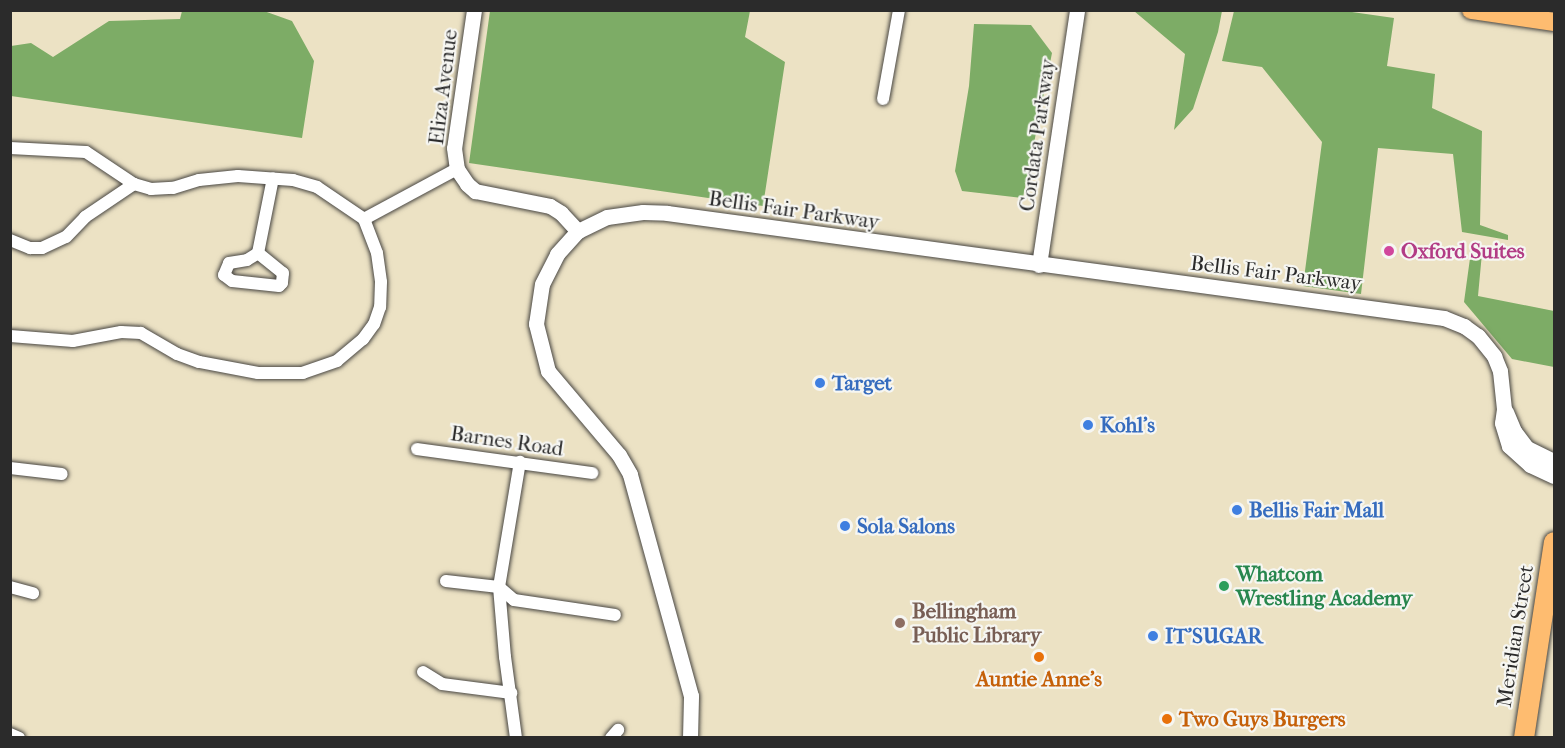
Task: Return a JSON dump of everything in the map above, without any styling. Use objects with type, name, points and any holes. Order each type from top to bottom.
[{"type":"highway","name":"Meridian Street","points":[[1524,738],[1554,542]]},
{"type":"highway","name":"Meridian Street","points":[[1536,738],[1554,616]]},
{"type":"highway","points":[[1539,639],[1543,651],[1535,702],[1540,712]]},
{"type":"main road","points":[[1471,10],[1554,22]]},
{"type":"street","name":"Eliza Avenue","points":[[474,10],[454,148],[458,169],[466,184],[475,191],[550,206],[561,213],[578,231]]},
{"type":"street","points":[[883,99],[899,10]]},
{"type":"street","name":"Cordata Parkway","points":[[1039,265],[1077,10]]},
{"type":"street","points":[[10,148],[86,152],[134,184],[151,189],[173,188],[199,180],[238,176],[273,178],[317,187],[364,219],[377,253],[380,307],[374,324],[351,352],[321,368],[303,373],[284,374],[223,368],[177,354],[141,333],[122,332],[73,341],[10,336]]},
{"type":"street","points":[[364,219],[458,169]]},
{"type":"street","points":[[258,254],[273,178]]},
{"type":"street","points":[[10,240],[30,248],[50,244],[66,237],[85,217],[134,184]]},
{"type":"street","name":"Bellis Fair Parkway","points":[[690,738],[692,696],[630,474],[619,455],[557,385],[548,371],[539,344],[536,324],[542,284],[557,254],[578,231],[607,217],[642,212],[659,213],[1039,265],[1291,296],[1450,320],[1478,336],[1494,356],[1500,371],[1504,409],[1502,423],[1509,446],[1530,465],[1554,476]]},
{"type":"street","name":"Bellis Fair Parkway","points":[[1504,409],[1514,431],[1527,448],[1554,461]]},
{"type":"street","name":"Barnes Road","points":[[417,448],[592,473]]},
{"type":"street","points":[[516,738],[505,657],[500,587],[520,462]]},
{"type":"street","points":[[10,468],[62,474]]},
{"type":"street","points":[[446,581],[500,587],[514,600],[615,615]]},
{"type":"street","points":[[10,588],[33,593]]},
{"type":"street","points":[[423,672],[442,684],[511,693]]},
{"type":"street","points":[[10,734],[19,738]]},
{"type":"green space","points":[[182,11],[264,11],[292,21],[314,61],[302,138],[11,96],[11,46],[31,43],[53,57],[109,21],[180,19]]},
{"type":"green space","points":[[490,11],[750,11],[745,37],[785,62],[763,206],[469,163]]},
{"type":"green space","points":[[1134,11],[1222,11],[1218,32],[1193,109],[1174,130],[1185,54]]},
{"type":"green space","points":[[1234,11],[1345,11],[1394,18],[1387,66],[1435,74],[1432,108],[1482,131],[1480,225],[1508,235],[1508,240],[1462,232],[1453,154],[1378,148],[1361,294],[1303,286],[1322,142],[1262,67],[1222,61]]},
{"type":"green space","points":[[974,24],[1031,25],[1052,53],[1023,198],[962,191],[955,171],[969,86]]},
{"type":"green space","points":[[1471,251],[1482,253],[1478,296],[1554,311],[1554,367],[1512,359],[1464,302]]},
{"type":"place","name":"Oxford Suites","points":[[1389,251]]},
{"type":"place","name":"Target","points":[[820,383]]},
{"type":"place","name":"Kohl's","points":[[1088,425]]},
{"type":"place","name":"Bellis Fair Mall","points":[[1237,510]]},
{"type":"place","name":"Sola Salons","points":[[845,526]]},
{"type":"place","name":"Whatcom Wrestling Academy","points":[[1224,586]]},
{"type":"place","name":"Bellingham Public Library","points":[[900,623]]},
{"type":"place","name":"IT'SUGAR","points":[[1153,636]]},
{"type":"place","name":"Auntie Anne's","points":[[1039,657]]},
{"type":"place","name":"Two Guys Burgers","points":[[1167,719]]}]
